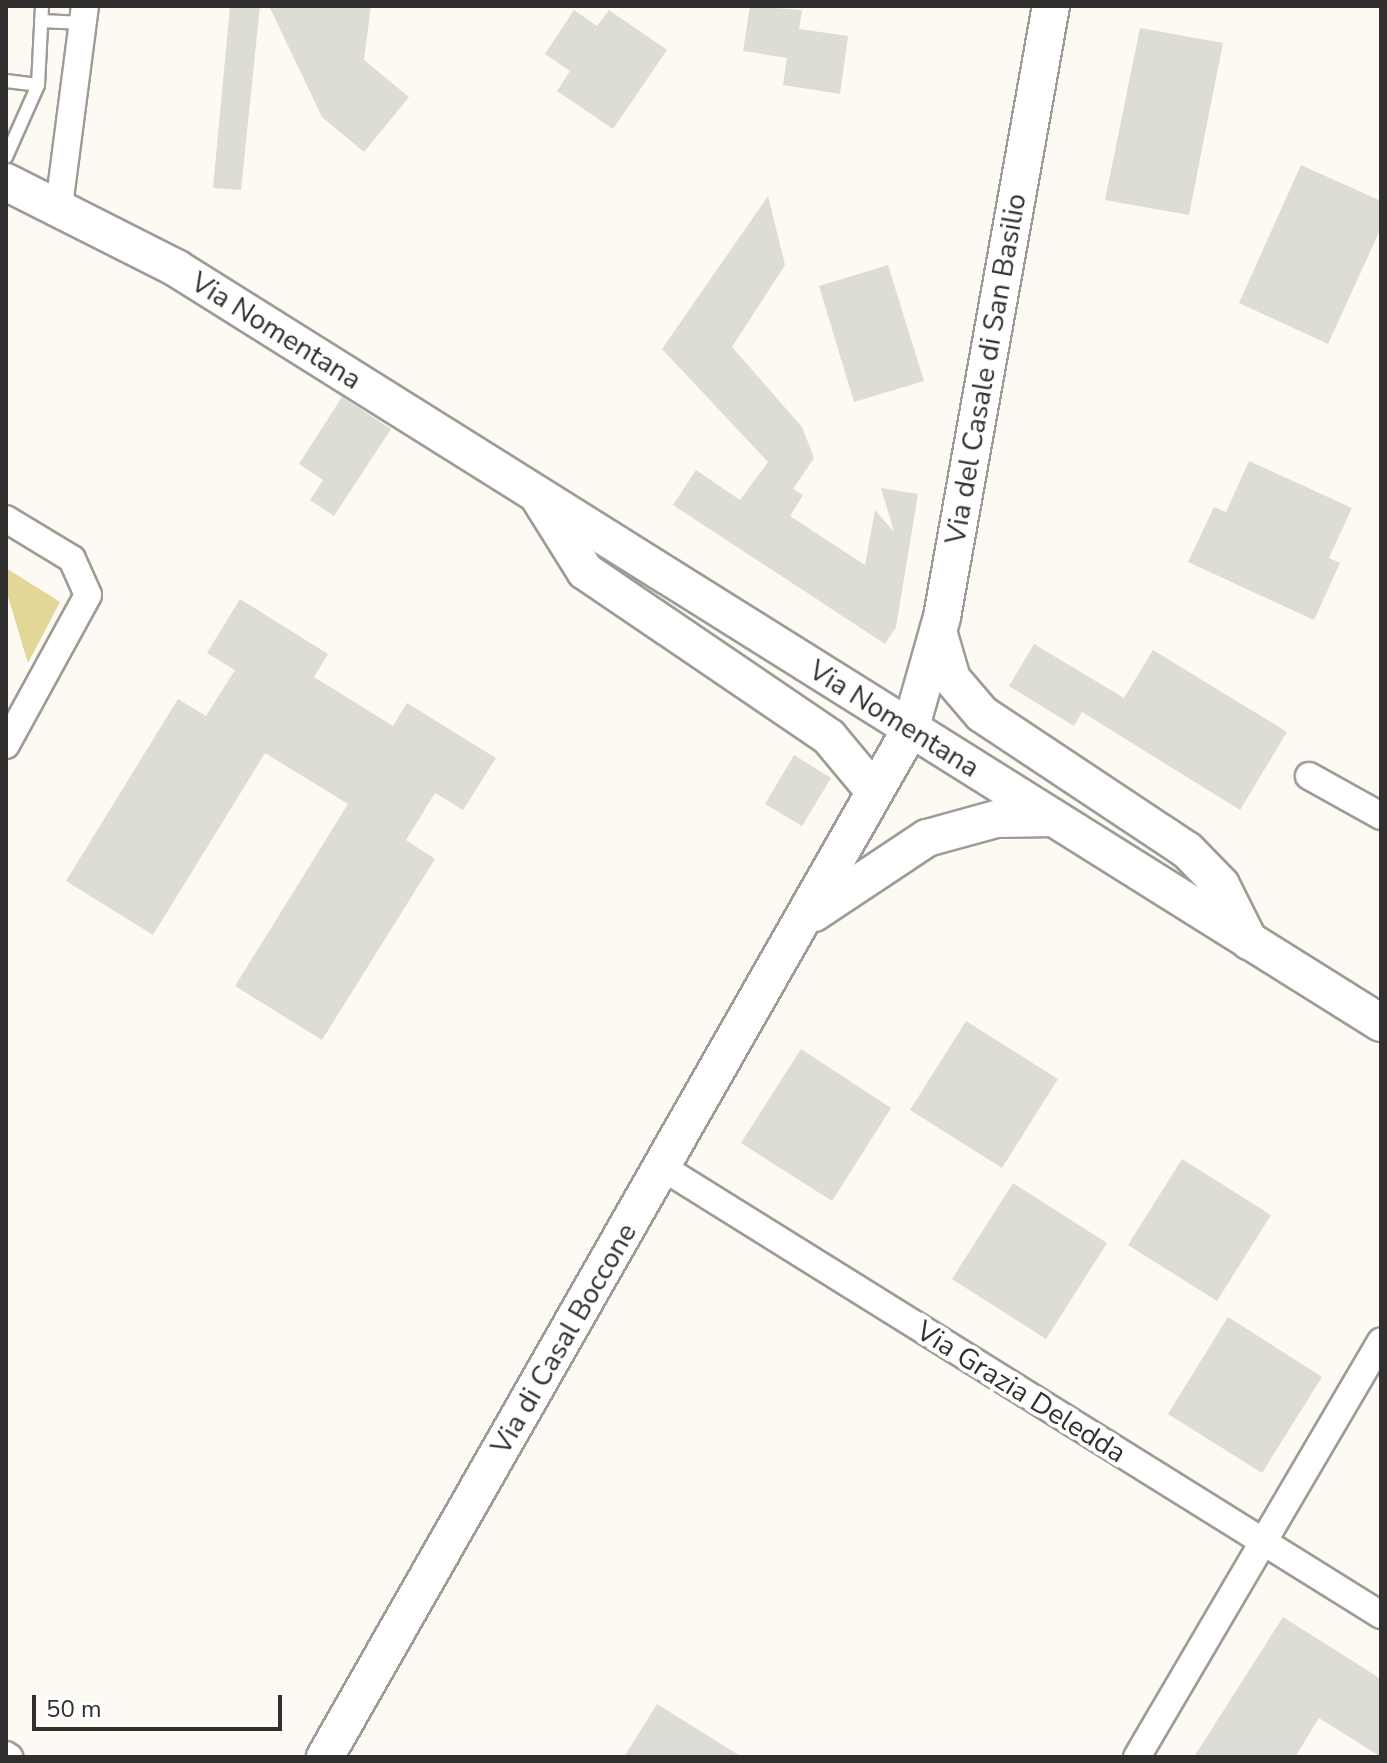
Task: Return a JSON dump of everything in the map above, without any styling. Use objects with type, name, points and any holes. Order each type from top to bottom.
[{"type":"street","name":"Via del Casale di San Basilio","points":[[910,730],[938,631],[1051,6]]},
{"type":"street","points":[[59,206],[84,15]]},
{"type":"street","name":"Via Nomentana","points":[[6,182],[59,206],[176,268],[1381,1023]]},
{"type":"street","name":"Via Nomentana","points":[[538,496],[585,571],[829,737],[874,791]]},
{"type":"street","points":[[6,519],[72,559],[88,584],[81,619],[6,745]]},
{"type":"street","name":"Via Nomentana","points":[[938,631],[952,679],[982,714],[1187,850],[1221,885],[1249,941]]},
{"type":"street","name":"Via di Casal Boccone","points":[[325,1757],[910,730]]},
{"type":"street","points":[[1309,776],[1381,816]]},
{"type":"street","name":"Via di Casal Boccone","points":[[803,921],[927,838],[996,819],[1053,818]]},
{"type":"street","name":"Via Grazia Deledda","points":[[662,1167],[1381,1615]]},
{"type":"street","points":[[1137,1757],[1381,1341]]},
{"type":"lane","points":[[6,157],[38,85],[42,6]]},
{"type":"lane","points":[[41,21],[84,15]]},
{"type":"lane","points":[[6,81],[38,85]]},
{"type":"shaded area","points":[[6,568],[60,602],[28,663],[6,590]]},
{"type":"building","points":[[230,6],[260,6],[241,190],[213,188]]},
{"type":"building","points":[[269,6],[371,6],[364,60],[409,97],[364,152],[322,117]]},
{"type":"building","points":[[750,6],[802,10],[799,29],[848,36],[840,94],[783,85],[787,58],[743,51]]},
{"type":"building","points":[[574,10],[597,26],[609,10],[667,50],[613,129],[557,91],[570,71],[545,54]]},
{"type":"building","points":[[1140,28],[1223,43],[1189,215],[1105,200]]},
{"type":"building","points":[[1301,165],[1381,201],[1381,228],[1328,344],[1239,303]]},
{"type":"building","points":[[768,196],[785,265],[732,347],[802,427],[814,458],[793,489],[803,495],[790,516],[865,565],[875,510],[894,532],[881,488],[918,494],[896,627],[885,644],[673,505],[696,470],[740,500],[768,462],[662,349]]},
{"type":"building","points":[[888,265],[924,381],[854,402],[819,286]]},
{"type":"building","points":[[342,397],[391,429],[334,516],[310,500],[323,480],[299,464]]},
{"type":"building","points":[[1249,461],[1352,508],[1329,558],[1340,563],[1314,620],[1188,562],[1214,507],[1226,512]]},
{"type":"building","points":[[240,599],[328,654],[314,677],[393,726],[407,703],[496,758],[463,810],[435,793],[406,840],[435,859],[322,1040],[235,986],[348,804],[265,753],[153,935],[66,881],[178,699],[206,716],[235,670],[207,653]]},
{"type":"building","points":[[1034,644],[1124,698],[1153,650],[1287,732],[1240,810],[1082,712],[1074,726],[1009,686]]},
{"type":"building","points":[[794,755],[831,778],[802,826],[765,804]]},
{"type":"building","points":[[966,1021],[1058,1079],[1002,1168],[910,1110]]},
{"type":"building","points":[[801,1049],[891,1108],[832,1201],[741,1143]]},
{"type":"building","points":[[1182,1159],[1271,1215],[1217,1301],[1128,1245]]},
{"type":"building","points":[[1013,1183],[1107,1243],[1046,1339],[952,1279]]},
{"type":"building","points":[[1228,1317],[1322,1377],[1262,1473],[1168,1414]]},
{"type":"building","points":[[1283,1617],[1381,1679],[1381,1757],[1319,1718],[1295,1757],[1194,1757]]},
{"type":"building","points":[[657,1704],[742,1757],[624,1757]]}]
